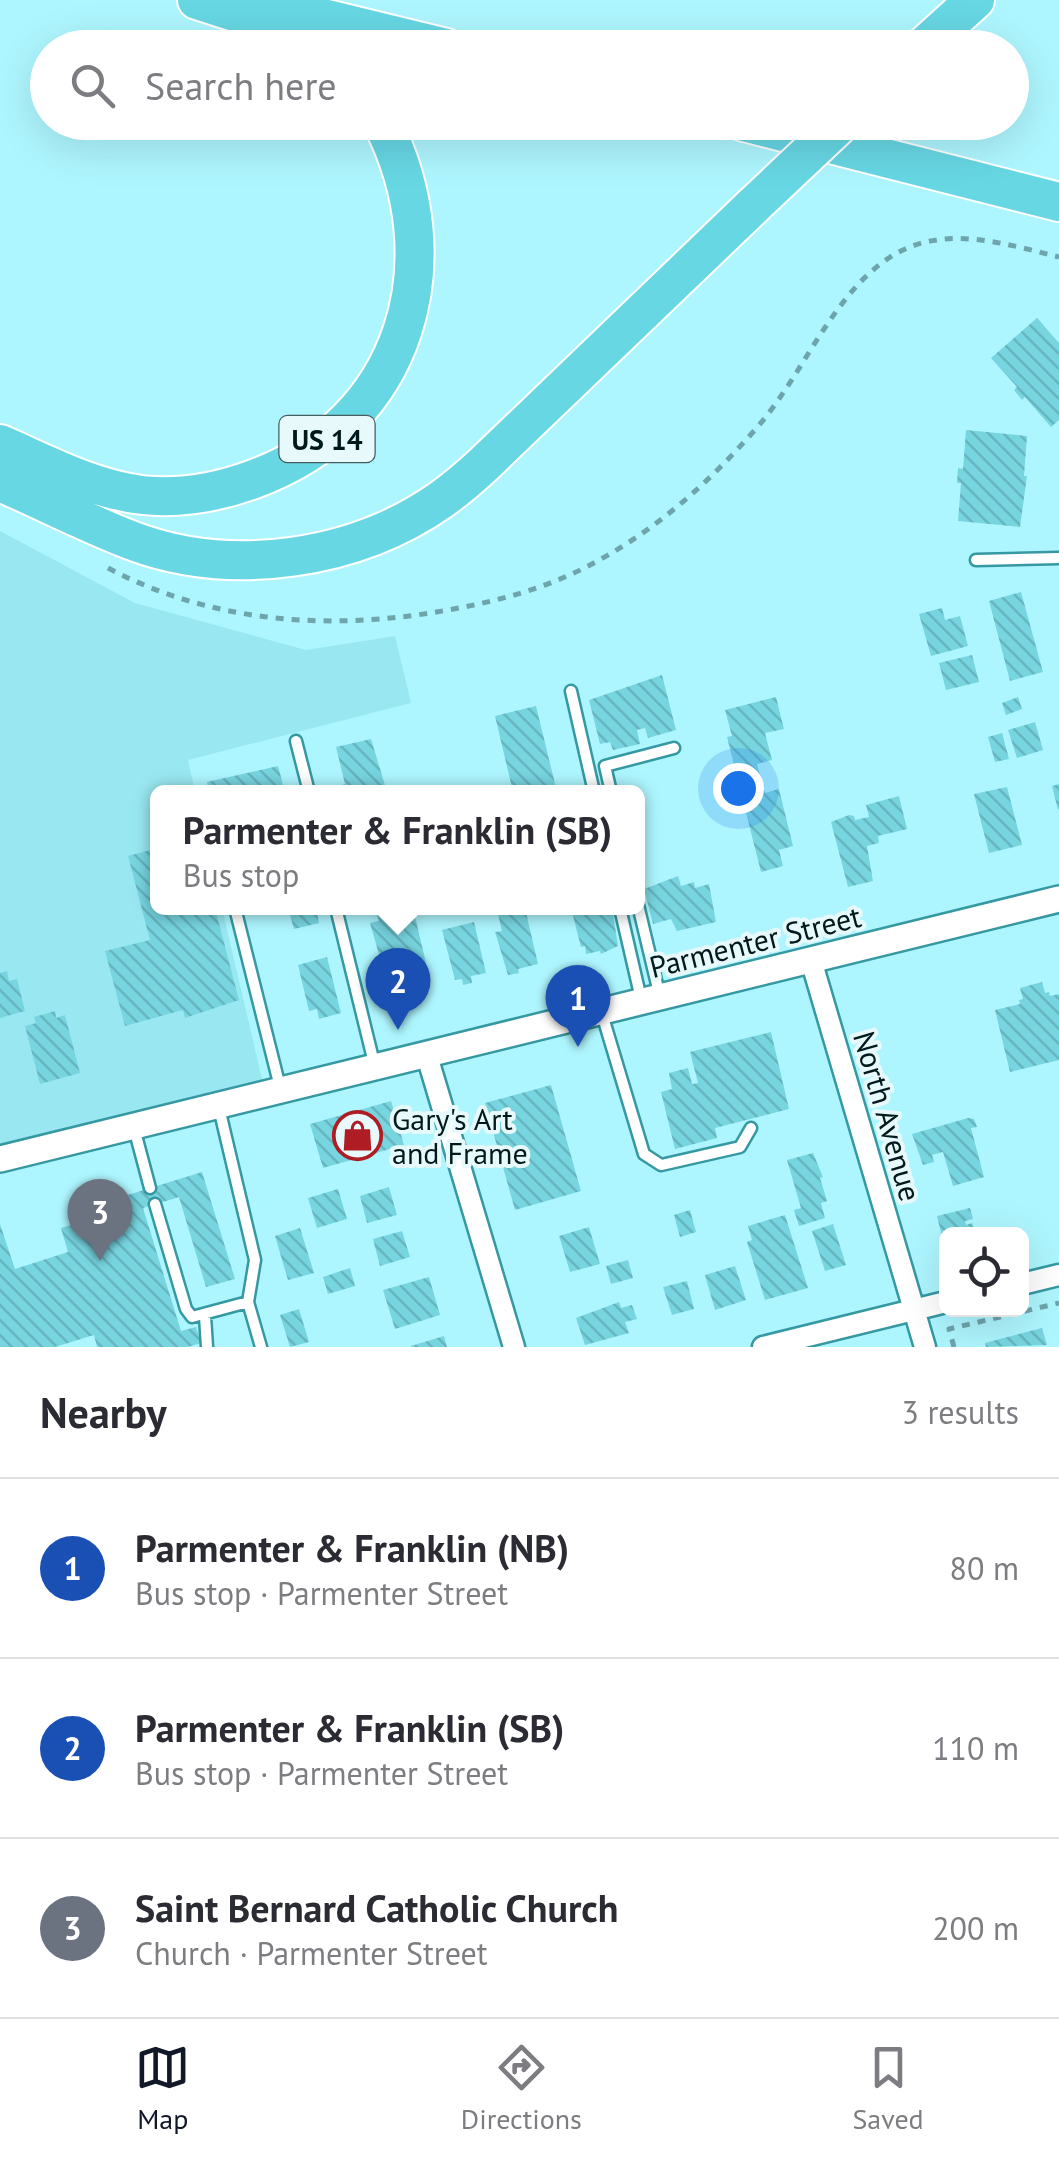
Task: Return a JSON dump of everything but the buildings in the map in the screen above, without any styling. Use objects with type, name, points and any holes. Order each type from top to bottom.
[{"type":"highway","points":[[197,0],[277,30]]},
{"type":"highway","points":[[249,0],[372,30]]},
{"type":"highway","points":[[942,30],[975,0]]},
{"type":"highway","name":"US 14","points":[[0,444],[95,486],[144,495],[182,496],[240,484],[279,470],[317,448],[368,399],[386,372],[412,300],[414,220],[391,140]]},
{"type":"highway","points":[[815,140],[1059,202]]},
{"type":"highway","points":[[0,482],[136,542],[192,555],[277,559],[356,542],[440,501],[483,465],[823,140]]},
{"type":"street","name":"Parmenter Street","points":[[0,1159],[1059,899]]},
{"type":"street","name":"North Avenue","points":[[811,960],[925,1347]]},
{"type":"street","points":[[427,1056],[514,1347]]},
{"type":"street","points":[[1029,1282],[1059,1275]]},
{"type":"street","points":[[763,1347],[939,1304]]},
{"type":"lane","points":[[976,560],[1059,558]]},
{"type":"lane","points":[[570,690],[592,785]]},
{"type":"lane","points":[[296,741],[307,785]]},
{"type":"lane","points":[[609,785],[605,766],[674,748]]},
{"type":"lane","points":[[237,915],[282,1092]]},
{"type":"lane","points":[[338,915],[375,1069]]},
{"type":"lane","points":[[622,915],[651,1000]]},
{"type":"lane","points":[[639,915],[651,1000]]},
{"type":"lane","points":[[601,1013],[644,1154],[661,1165],[740,1147],[752,1128]]},
{"type":"lane","points":[[219,1107],[255,1260],[248,1302],[261,1347]]},
{"type":"lane","points":[[134,1127],[150,1188]]},
{"type":"lane","points":[[156,1204],[186,1309],[192,1317],[248,1302]]},
{"type":"lane","points":[[205,1316],[206,1347]]},
{"type":"path","points":[[99,562],[178,596],[235,613],[325,624],[397,620],[488,603],[542,587],[593,564],[656,523],[711,478],[793,382],[860,281],[894,255],[947,236],[1004,243],[1059,257]]},
{"type":"path","points":[[954,1347],[949,1330],[1059,1303]]},
{"type":"shaded area","points":[[0,531],[135,603],[306,650],[395,636],[411,703],[188,760],[193,785],[150,785],[150,915],[224,915],[266,1096],[0,1159]]},
{"type":"place","name":"Parmenter & Franklin (SB)","points":[[398,1030]]},
{"type":"place","name":"Parmenter & Franklin (NB)","points":[[578,1047]]},
{"type":"place","name":"Gary's Art and Frame","points":[[357,1135]]},
{"type":"place","name":"Saint Bernard Catholic Church","points":[[100,1261]]}]
